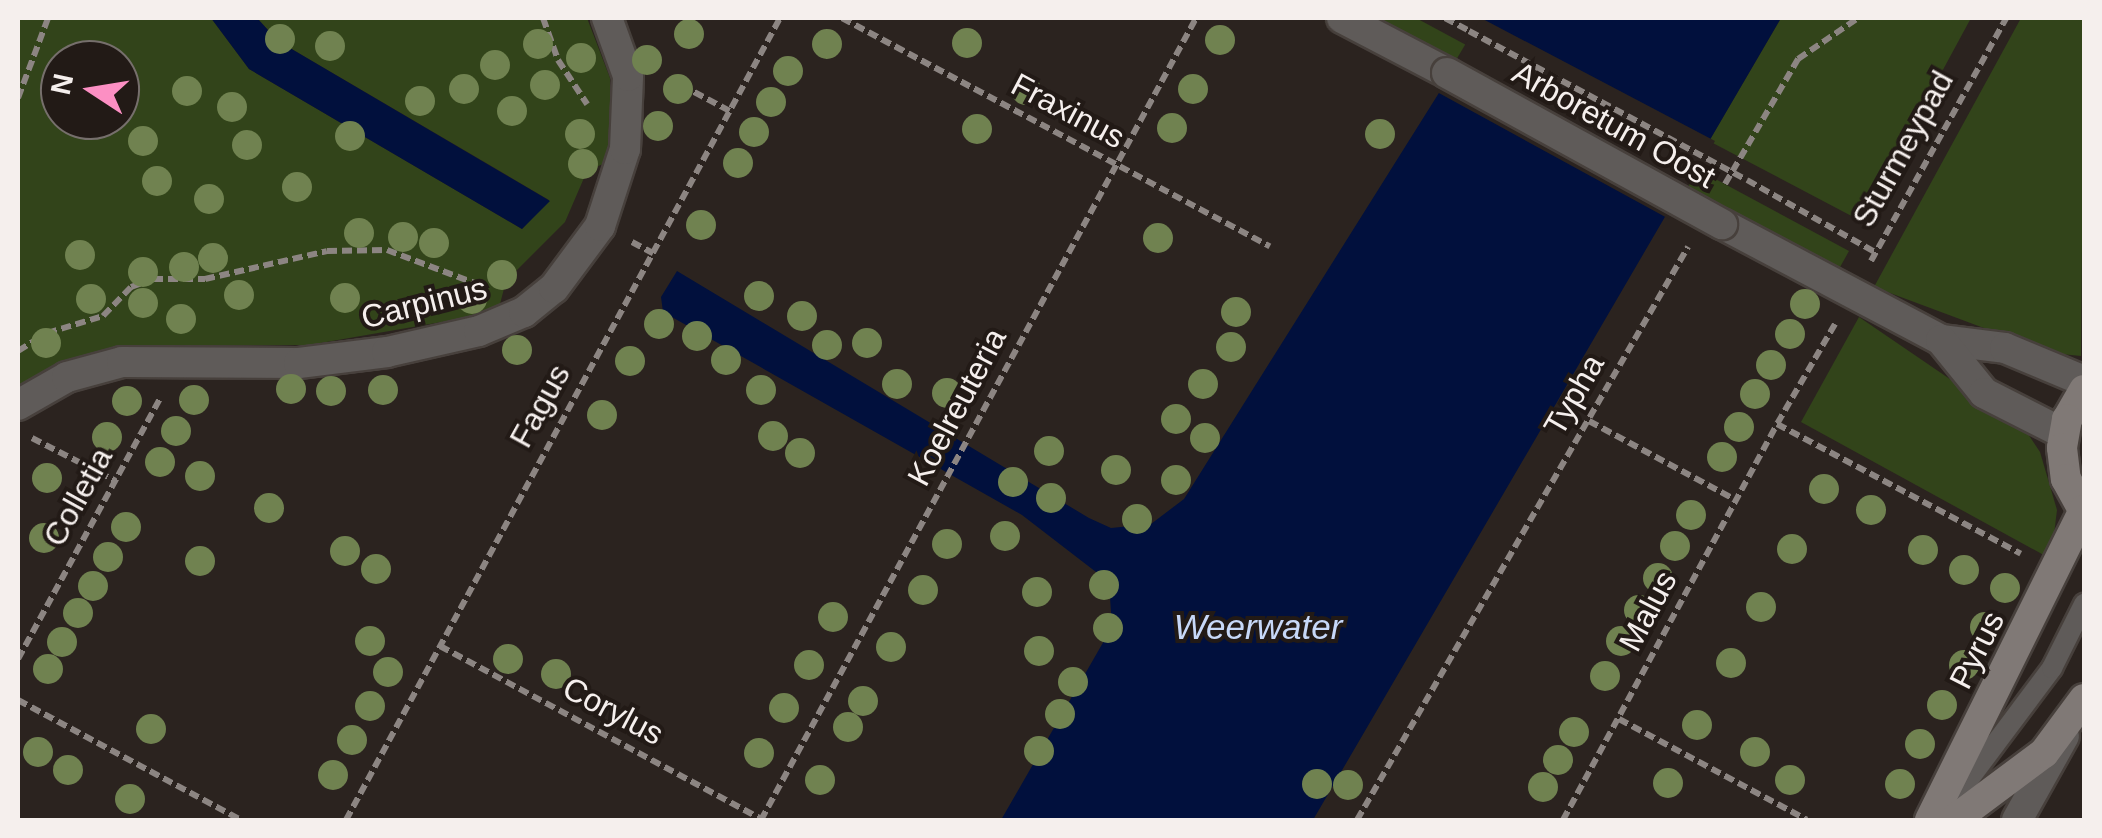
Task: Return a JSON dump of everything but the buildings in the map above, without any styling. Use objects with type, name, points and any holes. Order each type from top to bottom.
[{"type":"street","name":"Carpinus","points":[[18,405],[67,377],[122,362],[181,358],[299,363],[387,352],[479,331],[524,312],[554,288],[600,226],[626,149],[628,76],[608,18]]},
{"type":"street","name":"Arboretum Oost","points":[[1342,18],[1942,340],[2005,348],[2084,381]]},
{"type":"street","name":"Arboretum Oost","points":[[1942,340],[1984,392],[2063,433]]},
{"type":"street","points":[[2084,390],[2063,433],[2062,464],[2084,511]]},
{"type":"street","name":"Pyrus","points":[[1934,820],[2084,511]]},
{"type":"street","points":[[1954,820],[2044,752],[2084,700]]},
{"type":"street","points":[[2016,820],[2084,700]]},
{"type":"lane","points":[[1934,820],[2052,668],[2084,604]]},
{"type":"path","points":[[18,98],[48,18]]},
{"type":"path","points":[[543,18],[558,60],[591,116]]},
{"type":"path","name":"Fagus","points":[[346,820],[780,18]]},
{"type":"path","name":"Fraxinus","points":[[842,18],[1270,247]]},
{"type":"path","name":"Koelreuteria","points":[[762,820],[1196,18]]},
{"type":"path","name":"Arboretum Oost","points":[[1445,18],[1876,252]]},
{"type":"path","points":[[1722,187],[1798,59],[1858,18]]},
{"type":"path","name":"Sturmeypad","points":[[1876,252],[2006,18]]},
{"type":"path","points":[[680,77],[681,85],[730,111]]},
{"type":"path","name":"Typha","points":[[1357,820],[1694,237]]},
{"type":"path","points":[[18,351],[47,333],[102,316],[131,287],[153,279],[205,279],[327,251],[387,250],[491,289]]},
{"type":"path","points":[[1876,252],[1776,424],[2056,572]]},
{"type":"path","name":"Colletia","points":[[18,658],[181,358]]},
{"type":"path","points":[[1588,420],[1736,500]]},
{"type":"path","name":"Malus","points":[[1564,820],[1776,424]]},
{"type":"path","points":[[18,431],[116,481]]},
{"type":"path","name":"Corylus","points":[[440,646],[762,820]]},
{"type":"path","points":[[18,700],[241,820]]},
{"type":"path","points":[[1619,718],[1807,820]]},
{"type":"green space","points":[[18,18],[211,18],[249,69],[522,229],[549,200],[278,41],[257,18],[587,18],[610,78],[610,161],[587,171],[565,222],[506,281],[500,304],[476,316],[309,345],[120,346],[74,359],[18,388]]},
{"type":"green space","points":[[1375,18],[1416,18],[1849,251],[1839,269]]},
{"type":"green space","points":[[1781,18],[1971,18],[1861,221],[1709,141]]},
{"type":"green space","points":[[2021,18],[2084,18],[2081,356],[2051,353],[1874,287]]},
{"type":"green space","points":[[1859,317],[2026,431],[2040,452],[2057,510],[2051,559],[1801,422]]},
{"type":"water","points":[[211,18],[257,18],[278,41],[550,201],[522,229],[249,69]]},
{"type":"water","name":"Weerwater","points":[[1486,18],[1781,18],[1313,820],[1001,820],[1112,627],[1109,582],[1022,515],[663,312],[661,297],[677,271],[1089,518],[1111,528],[1151,524],[1184,499]]},
{"type":"pier","points":[[1481,18],[1715,141],[1669,219],[1437,92]]}]
